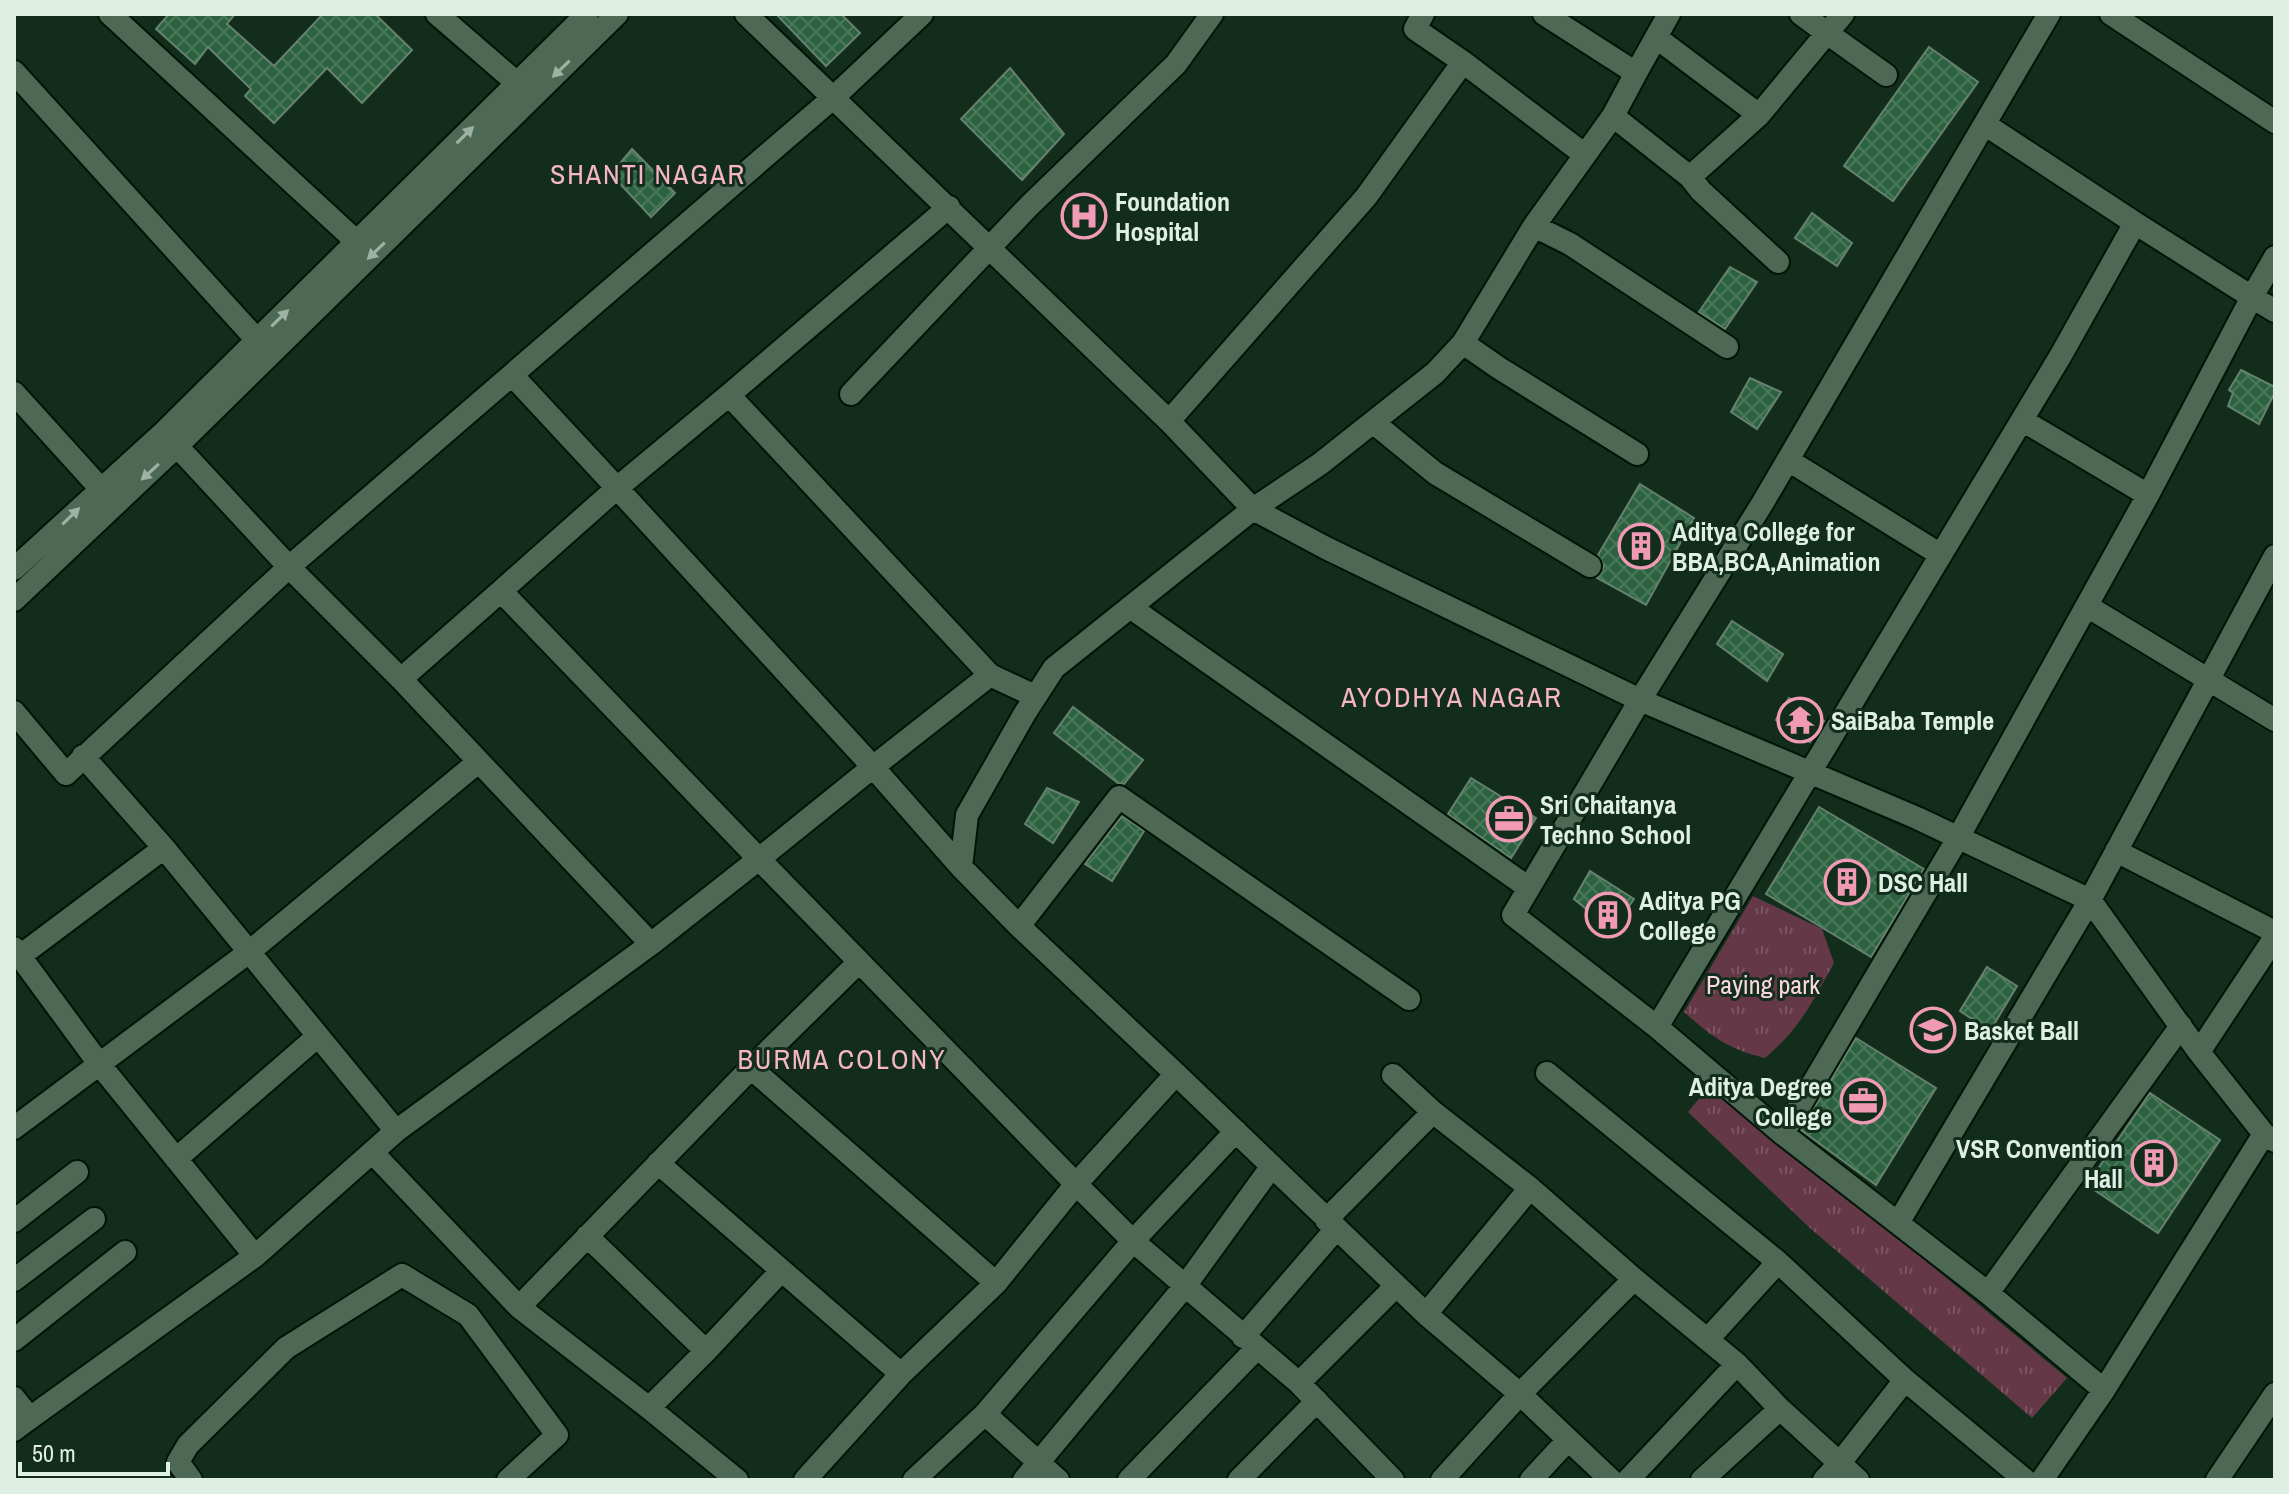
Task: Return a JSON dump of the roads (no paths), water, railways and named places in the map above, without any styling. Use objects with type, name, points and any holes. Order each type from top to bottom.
[{"type":"street","points":[[110,14],[357,242]]},
{"type":"street","points":[[437,14],[518,84]]},
{"type":"street","points":[[14,569],[100,488],[171,439],[257,340],[587,14]]},
{"type":"street","points":[[14,600],[171,439],[617,14]]},
{"type":"street","points":[[746,14],[1169,421],[1253,509],[1326,548],[1640,700],[1917,818],[2090,900],[2199,1052],[2269,1138],[2042,1480]]},
{"type":"street","points":[[14,712],[66,774],[289,567],[834,97],[922,14]]},
{"type":"street","points":[[851,394],[990,247],[1176,64],[1212,14]]},
{"type":"street","points":[[1423,14],[1415,29],[1585,155]]},
{"type":"street","points":[[1544,14],[1636,73]]},
{"type":"street","points":[[961,867],[967,815],[1054,668],[1253,509],[1374,423],[1435,373],[1463,343],[1534,226],[1613,116],[1669,14]]},
{"type":"street","points":[[1801,14],[1886,75]]},
{"type":"street","points":[[1690,177],[1759,115],[1843,14]]},
{"type":"street","points":[[2049,14],[1788,460],[1640,700],[1513,915],[1657,1027],[1783,1134],[1988,1293],[2104,1390]]},
{"type":"street","points":[[2111,14],[2275,122]]},
{"type":"street","points":[[1657,38],[1759,115]]},
{"type":"street","points":[[1169,421],[1366,197],[1463,62]]},
{"type":"street","points":[[14,72],[257,340]]},
{"type":"street","points":[[1613,116],[1690,177],[1701,191],[1778,262]]},
{"type":"street","points":[[1986,125],[2275,311]]},
{"type":"street","points":[[401,679],[617,488],[949,207]]},
{"type":"street","points":[[1657,1027],[2022,420],[2135,223]]},
{"type":"street","points":[[1534,226],[1610,269],[1727,347]]},
{"type":"street","points":[[1783,1134],[1958,838],[2148,495],[2275,257]]},
{"type":"street","points":[[1463,343],[1637,454]]},
{"type":"street","points":[[512,375],[873,767],[961,867],[1019,926],[1396,1286],[1520,1394],[1611,1480]]},
{"type":"street","points":[[14,393],[100,488]]},
{"type":"street","points":[[729,395],[990,675],[1035,696]]},
{"type":"street","points":[[2022,420],[2148,495]]},
{"type":"street","points":[[1374,423],[1435,473],[1590,566]]},
{"type":"street","points":[[171,439],[289,567],[401,679],[651,944]]},
{"type":"street","points":[[1788,460],[1941,555]]},
{"type":"street","points":[[1898,1223],[2090,900],[2275,556]]},
{"type":"street","points":[[501,591],[1133,1241],[1299,1383],[1393,1480]]},
{"type":"street","points":[[2087,606],[2275,720]]},
{"type":"street","points":[[1130,607],[1529,888]]},
{"type":"street","points":[[14,1398],[22,1424],[255,1256],[396,1131],[651,944],[990,675]]},
{"type":"street","points":[[83,756],[164,848],[396,1131]]},
{"type":"street","points":[[14,1128],[249,952],[478,762]]},
{"type":"street","points":[[1019,926],[1119,797],[1409,999]]},
{"type":"street","points":[[164,848],[17,952],[100,1065],[255,1256]]},
{"type":"street","points":[[2116,851],[2274,930],[2199,1052]]},
{"type":"street","points":[[519,1307],[751,1068],[859,962]]},
{"type":"street","points":[[1988,1293],[2181,1026]]},
{"type":"street","points":[[176,1159],[318,1036]]},
{"type":"street","points":[[751,1068],[996,1283]]},
{"type":"street","points":[[1547,1073],[1778,1262],[1905,1380],[2025,1480]]},
{"type":"street","points":[[805,1480],[901,1374],[996,1283],[1076,1184],[1176,1074]]},
{"type":"street","points":[[1393,1075],[1433,1112],[1530,1188],[1737,1364],[1780,1409],[1832,1472],[1858,1480]]},
{"type":"street","points":[[1129,1480],[1250,1342],[1331,1225],[1433,1112]]},
{"type":"street","points":[[914,1480],[985,1414],[1133,1241],[1236,1131]]},
{"type":"street","points":[[373,1153],[519,1307],[737,1480]]},
{"type":"street","points":[[658,1163],[901,1374]]},
{"type":"street","points":[[1024,1480],[1185,1286],[1272,1166]]},
{"type":"street","points":[[14,1221],[77,1172]]},
{"type":"street","points":[[1426,1314],[1530,1188]]},
{"type":"street","points":[[14,1280],[94,1219]]},
{"type":"street","points":[[587,1236],[706,1351]]},
{"type":"street","points":[[14,1340],[125,1252]]},
{"type":"street","points":[[1708,1339],[1778,1262]]},
{"type":"street","points":[[649,1408],[781,1271]]},
{"type":"street","points":[[191,1480],[178,1462],[188,1445],[286,1348],[402,1275],[468,1315],[557,1435],[508,1480]]},
{"type":"street","points":[[1442,1480],[1520,1394],[1634,1279]]},
{"type":"street","points":[[1299,1383],[1396,1286]]},
{"type":"street","points":[[1628,1480],[1737,1364]]},
{"type":"street","points":[[1832,1472],[1905,1380]]},
{"type":"street","points":[[2217,1480],[2275,1394]]},
{"type":"street","points":[[1239,1480],[1317,1401]]},
{"type":"street","points":[[1702,1480],[1780,1409]]},
{"type":"street","points":[[985,1414],[1058,1480]]},
{"type":"street","points":[[1531,1480],[1568,1440]]},
{"type":"place","name":"Foundation Hospital","points":[[1084,216]]},
{"type":"place","name":"Aditya College for BBA,BCA,Animation","points":[[1641,546]]},
{"type":"place","name":"SaiBaba Temple","points":[[1800,720]]},
{"type":"place","name":"Sri Chaitanya Techno School","points":[[1509,819]]},
{"type":"place","name":"DSC Hall","points":[[1847,882]]},
{"type":"place","name":"Aditya PG College","points":[[1608,915]]},
{"type":"place","name":"Basket Ball","points":[[1933,1030]]},
{"type":"place","name":"Aditya Degree College","points":[[1863,1101]]},
{"type":"place","name":"VSR Convention Hall","points":[[2154,1163]]},
{"type":"district","name":"SHANTI NAGAR","points":[[648,174]]},
{"type":"district","name":"AYODHYA NAGAR","points":[[1452,697]]},
{"type":"district","name":"BURMA COLONY","points":[[842,1059]]},
{"type":"park label","name":"Paying park","points":[[1763,984]]}]
